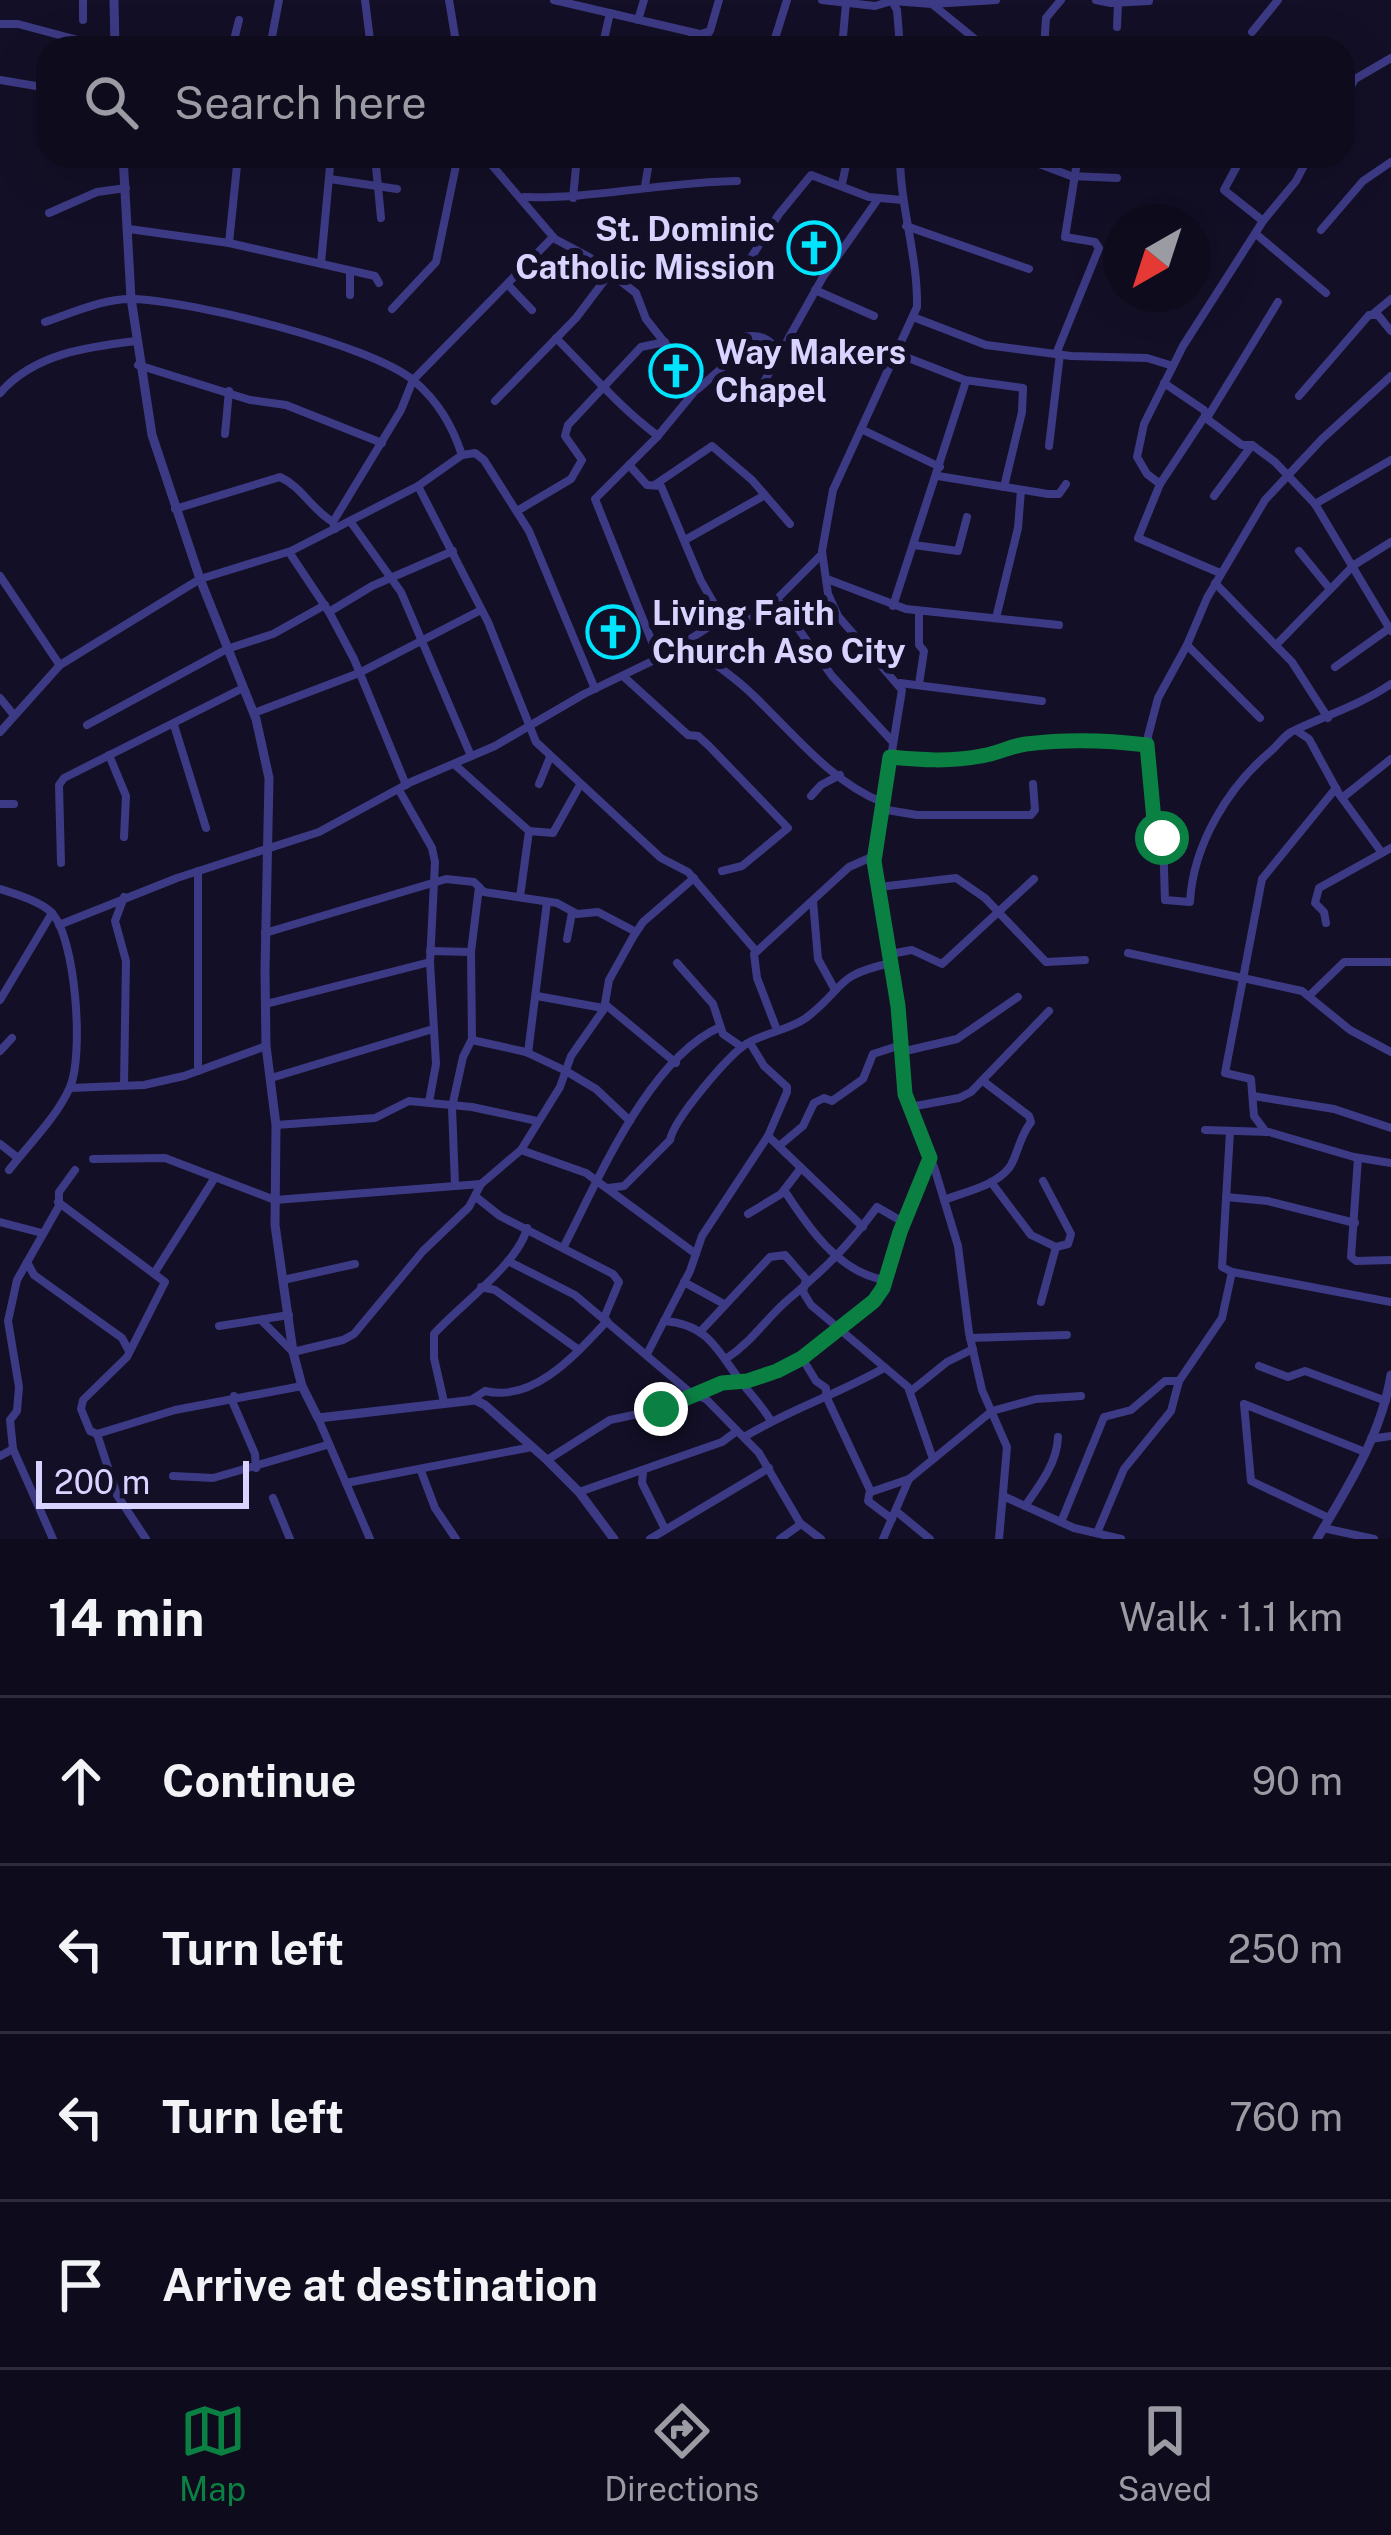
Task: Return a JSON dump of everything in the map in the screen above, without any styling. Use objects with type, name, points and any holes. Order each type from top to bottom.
[{"type":"street","points":[[82,20],[83,0]]},
{"type":"street","points":[[112,36],[115,0]]},
{"type":"street","points":[[272,36],[279,0]]},
{"type":"street","points":[[365,0],[370,36]]},
{"type":"street","points":[[449,0],[455,36]]},
{"type":"street","points":[[554,0],[704,35]]},
{"type":"street","points":[[638,20],[644,0]]},
{"type":"street","points":[[700,36],[710,31],[719,0]]},
{"type":"street","points":[[776,36],[787,0]]},
{"type":"street","points":[[822,0],[875,7],[891,0],[932,4],[995,0]]},
{"type":"street","points":[[891,0],[897,10],[899,36]]},
{"type":"street","points":[[1045,36],[1046,18],[1061,0]]},
{"type":"street","points":[[1096,0],[1149,1]]},
{"type":"street","points":[[1252,32],[1277,0]]},
{"type":"street","points":[[843,36],[846,3]]},
{"type":"street","points":[[1117,26],[1118,3]]},
{"type":"street","points":[[932,4],[971,36]]},
{"type":"street","points":[[605,36],[610,13]]},
{"type":"street","points":[[235,36],[239,20]]},
{"type":"street","points":[[0,24],[64,36]]},
{"type":"street","points":[[1355,79],[1391,59]]},
{"type":"street","points":[[0,80],[36,86]]},
{"type":"street","points":[[1322,230],[1363,181],[1391,163]]},
{"type":"street","points":[[125,168],[130,298],[152,435],[200,579],[254,713],[269,778],[266,1046],[277,1125],[275,1200],[292,1352],[302,1386],[370,1539]]},
{"type":"street","points":[[229,243],[237,168]]},
{"type":"street","points":[[321,263],[330,168]]},
{"type":"street","points":[[376,168],[381,218]]},
{"type":"street","points":[[392,309],[436,262],[456,168]]},
{"type":"street","points":[[495,168],[553,237],[636,292],[640,310],[698,389]]},
{"type":"street","points":[[573,198],[576,168]]},
{"type":"street","points":[[645,186],[648,168]]},
{"type":"street","points":[[842,184],[845,168]]},
{"type":"street","points":[[901,168],[917,286],[913,317],[833,490],[822,554],[828,594],[838,616],[902,690],[874,856],[910,1106],[958,1246],[982,1390],[1007,1447],[999,1539]]},
{"type":"street","points":[[1053,168],[1077,176],[1117,178]]},
{"type":"street","points":[[1049,446],[1058,354],[1099,248],[1095,242],[1065,238],[1077,168]]},
{"type":"street","points":[[1236,168],[1224,190],[1263,221]]},
{"type":"street","points":[[1160,484],[1137,457],[1144,424],[1173,366],[1263,221],[1303,168]]},
{"type":"street","points":[[742,273],[811,175],[878,199],[902,200]]},
{"type":"street","points":[[330,179],[397,189]]},
{"type":"street","points":[[522,197],[573,198],[645,186],[737,181]]},
{"type":"street","points":[[49,213],[98,192],[128,188]]},
{"type":"street","points":[[756,396],[815,290],[878,199]]},
{"type":"street","points":[[907,226],[1030,269]]},
{"type":"street","points":[[129,229],[229,243],[375,276],[379,283]]},
{"type":"street","points":[[1256,234],[1326,293]]},
{"type":"street","points":[[334,525],[413,380],[553,237]]},
{"type":"street","points":[[350,271],[350,295]]},
{"type":"street","points":[[495,401],[577,318],[610,273]]},
{"type":"street","points":[[508,285],[532,310]]},
{"type":"street","points":[[815,290],[874,316]]},
{"type":"street","points":[[45,322],[130,298],[250,319],[385,363],[413,380],[449,418],[462,455]]},
{"type":"street","points":[[1299,396],[1391,299]]},
{"type":"street","points":[[1220,573],[1139,540],[1160,484],[1278,302]]},
{"type":"street","points":[[1374,313],[1391,331]]},
{"type":"street","points":[[913,317],[979,344],[1147,358],[1173,366]]},
{"type":"street","points":[[516,511],[573,476],[582,460],[565,431],[646,347],[654,329]]},
{"type":"street","points":[[658,658],[594,502],[724,366],[744,337],[757,334],[772,342],[778,352]]},
{"type":"street","points":[[556,338],[619,406],[658,436]]},
{"type":"street","points":[[0,393],[19,373],[42,361],[93,346],[136,341]]},
{"type":"street","points":[[646,347],[664,342]]},
{"type":"street","points":[[898,354],[966,380],[1024,390],[1004,487]]},
{"type":"street","points":[[138,365],[320,416],[382,442]]},
{"type":"street","points":[[1391,376],[1264,500],[1220,573],[1158,698],[1147,745],[1155,831],[1163,839],[1164,898],[1188,903],[1201,846],[1249,769],[1285,736],[1391,684]]},
{"type":"street","points":[[893,606],[966,380]]},
{"type":"street","points":[[1165,383],[1242,445],[1252,445],[1286,476],[1315,504],[1354,565],[1391,629],[1335,667]]},
{"type":"street","points":[[225,434],[229,391]]},
{"type":"street","points":[[860,428],[939,471],[1059,494],[1066,484]]},
{"type":"street","points":[[1214,496],[1252,445]]},
{"type":"street","points":[[655,485],[712,446],[790,524]]},
{"type":"street","points":[[0,731],[60,665],[200,579],[289,551],[418,486],[462,455],[475,453],[484,460],[537,551],[595,689]]},
{"type":"street","points":[[1315,504],[1391,460]]},
{"type":"street","points":[[629,465],[647,485],[663,489],[701,581],[724,621]]},
{"type":"street","points":[[175,509],[280,478],[295,485],[334,525]]},
{"type":"street","points":[[418,486],[481,610],[536,742],[661,858],[694,878],[756,951]]},
{"type":"street","points":[[996,618],[1018,528],[1021,490]]},
{"type":"street","points":[[686,541],[765,495]]},
{"type":"street","points":[[914,545],[958,551],[967,517]]},
{"type":"street","points":[[350,521],[390,578],[422,640],[471,756]]},
{"type":"street","points":[[1276,645],[1354,565],[1391,542]]},
{"type":"street","points":[[289,551],[327,609],[359,674],[402,787],[432,848],[430,956],[436,1064],[429,1102]]},
{"type":"street","points":[[87,725],[226,649],[273,634],[453,551]]},
{"type":"street","points":[[1298,551],[1330,589]]},
{"type":"street","points":[[59,925],[124,897],[319,832],[724,621],[751,617],[777,599],[822,554]]},
{"type":"street","points":[[0,576],[60,665]]},
{"type":"street","points":[[826,579],[893,606],[1059,625]]},
{"type":"street","points":[[1215,583],[1292,662],[1328,718]]},
{"type":"street","points":[[777,599],[832,676],[892,741]]},
{"type":"street","points":[[254,713],[359,674],[481,610]]},
{"type":"street","points":[[920,610],[919,645],[924,651],[920,685]]},
{"type":"street","points":[[686,641],[749,690],[840,775],[882,805],[917,815],[1031,815],[1035,810],[1033,784]]},
{"type":"street","points":[[1187,645],[1261,718]]},
{"type":"street","points":[[623,676],[688,735],[698,736],[709,746],[788,828],[742,866],[722,871]]},
{"type":"street","points":[[899,683],[1042,700]]},
{"type":"street","points":[[61,863],[59,785],[70,773],[242,688]]},
{"type":"street","points":[[0,698],[13,714]]},
{"type":"street","points":[[175,724],[206,828]]},
{"type":"street","points":[[1297,731],[1309,739],[1342,799],[1386,851],[1315,892],[1315,903],[1326,923]]},
{"type":"street","points":[[890,757],[954,760],[1031,743],[1108,740],[1147,745]]},
{"type":"street","points":[[110,755],[126,796],[124,837]]},
{"type":"street","points":[[539,784],[550,758]]},
{"type":"street","points":[[1342,799],[1391,759]]},
{"type":"street","points":[[454,764],[529,831],[554,833],[580,785]]},
{"type":"street","points":[[811,796],[840,775]]},
{"type":"street","points":[[1266,1132],[1256,1118],[1250,1078],[1225,1073],[1262,880],[1336,788]]},
{"type":"street","points":[[0,804],[14,804]]},
{"type":"street","points":[[520,897],[529,831]]},
{"type":"street","points":[[777,1030],[757,978],[756,951],[849,867],[874,856]]},
{"type":"street","points":[[435,870],[446,879]]},
{"type":"street","points":[[198,871],[198,1071]]},
{"type":"street","points":[[292,1352],[354,1334],[476,1197],[481,1184],[521,1150],[584,1034],[605,1007],[609,980],[636,932],[694,878]]},
{"type":"street","points":[[878,887],[956,878],[998,912],[1046,962],[1085,960]]},
{"type":"street","points":[[265,933],[446,879],[474,882],[484,892],[547,902],[572,913],[598,912],[636,932]]},
{"type":"street","points":[[622,1199],[624,1186],[670,1140],[670,1132],[690,1106],[746,1045],[808,1017],[853,973],[912,950],[942,964],[1034,879]]},
{"type":"street","points":[[455,1185],[452,1107],[463,1057],[472,1040],[478,886]]},
{"type":"street","points":[[0,889],[52,913],[59,925],[69,952],[77,1026],[70,1088],[9,1170]]},
{"type":"street","points":[[124,897],[115,921],[126,961],[124,1084]]},
{"type":"street","points":[[813,901],[818,959],[834,988]]},
{"type":"street","points":[[528,1053],[547,902]]},
{"type":"street","points":[[0,1000],[52,913]]},
{"type":"street","points":[[567,940],[572,913]]},
{"type":"street","points":[[266,1004],[430,956],[472,952]]},
{"type":"street","points":[[1128,953],[1309,995],[1350,1030],[1391,1052]]},
{"type":"street","points":[[1309,995],[1344,962],[1391,962]]},
{"type":"street","points":[[647,1354],[702,1236],[768,1136],[788,1089],[746,1045],[728,1038],[713,1004],[676,963]]},
{"type":"street","points":[[537,996],[605,1007],[676,1063]]},
{"type":"street","points":[[778,1146],[803,1126],[816,1101],[830,1102],[863,1079],[873,1054],[957,1039],[1018,997]]},
{"type":"street","points":[[910,1106],[959,1098],[983,1081],[1049,1011]]},
{"type":"street","points":[[563,1248],[650,1091],[697,1040],[720,1027]]},
{"type":"street","points":[[271,1078],[433,1029]]},
{"type":"street","points":[[0,1052],[12,1038]]},
{"type":"street","points":[[472,1040],[528,1053],[566,1071],[596,1089],[630,1121]]},
{"type":"street","points":[[70,1088],[144,1084],[198,1071],[266,1046]]},
{"type":"street","points":[[944,1201],[991,1182],[1010,1167],[1017,1141],[1031,1119],[983,1081]]},
{"type":"street","points":[[1253,1096],[1334,1109],[1391,1128]]},
{"type":"street","points":[[277,1125],[375,1118],[403,1102],[472,1107],[537,1121]]},
{"type":"street","points":[[1250,1132],[1256,1118]]},
{"type":"street","points":[[1205,1130],[1266,1132],[1391,1163]]},
{"type":"street","points":[[1230,1132],[1222,1263],[1232,1272],[1391,1302]]},
{"type":"street","points":[[768,1136],[863,1228]]},
{"type":"street","points":[[0,1159],[4,1147],[18,1158]]},
{"type":"street","points":[[521,1150],[597,1180],[696,1253]]},
{"type":"street","points":[[93,1159],[165,1158],[275,1200],[481,1184]]},
{"type":"street","points":[[547,1460],[610,1420],[661,1409],[722,1383],[777,1371],[838,1331],[874,1301],[930,1158]]},
{"type":"street","points":[[1358,1158],[1353,1260],[1391,1260]]},
{"type":"street","points":[[748,1214],[784,1190],[801,1168]]},
{"type":"street","points":[[53,1539],[13,1449],[10,1420],[19,1387],[8,1321],[17,1280],[59,1206],[58,1192],[75,1170]]},
{"type":"street","points":[[155,1272],[214,1179]]},
{"type":"street","points":[[991,1182],[1031,1235],[1057,1247],[1068,1244],[1071,1234],[1043,1181]]},
{"type":"street","points":[[608,1188],[624,1186]]},
{"type":"street","points":[[784,1190],[806,1224],[837,1257],[868,1276],[885,1280]]},
{"type":"street","points":[[318,1418],[471,1400],[485,1391],[534,1384],[579,1350],[606,1320],[617,1279],[529,1233],[476,1197]]},
{"type":"street","points":[[1226,1197],[1268,1201],[1355,1222]]},
{"type":"street","points":[[58,1202],[155,1272],[165,1287],[129,1351],[81,1405],[90,1431],[97,1434],[234,1396],[302,1386]]},
{"type":"street","points":[[727,1358],[753,1340],[788,1300],[837,1257],[879,1207],[903,1222]]},
{"type":"street","points":[[0,1222],[42,1233]]},
{"type":"street","points":[[444,1402],[433,1336],[508,1261],[529,1233]]},
{"type":"street","points":[[1041,1302],[1057,1247]]},
{"type":"street","points":[[700,1332],[778,1253],[806,1279],[803,1289],[811,1305],[911,1391],[933,1459]]},
{"type":"street","points":[[26,1261],[34,1275],[122,1338],[129,1351]]},
{"type":"street","points":[[508,1261],[575,1295],[692,1394],[706,1399],[769,1468],[801,1524],[821,1539]]},
{"type":"street","points":[[283,1280],[355,1264]]},
{"type":"street","points":[[1097,1534],[1124,1468],[1171,1412],[1179,1381],[1222,1318],[1232,1272]]},
{"type":"street","points":[[684,1282],[724,1304]]},
{"type":"street","points":[[481,1287],[495,1290],[579,1350]]},
{"type":"street","points":[[219,1326],[289,1315]]},
{"type":"street","points":[[262,1321],[292,1352]]},
{"type":"street","points":[[664,1321],[690,1325],[700,1332],[727,1358],[771,1421]]},
{"type":"street","points":[[970,1338],[1067,1335]]},
{"type":"street","points":[[911,1391],[947,1362],[973,1349]]},
{"type":"street","points":[[802,1358],[826,1388],[871,1492],[869,1503],[930,1539]]},
{"type":"street","points":[[1259,1366],[1288,1377],[1305,1371],[1386,1401]]},
{"type":"street","points":[[579,1492],[722,1442],[884,1367]]},
{"type":"street","points":[[1323,1528],[1371,1439],[1391,1375]]},
{"type":"street","points":[[1061,1522],[1104,1417],[1131,1410],[1165,1381],[1179,1381]]},
{"type":"street","points":[[494,1412],[490,1401],[495,1393]]},
{"type":"street","points":[[234,1396],[256,1468]]},
{"type":"street","points":[[871,1492],[909,1479],[992,1411],[1036,1399],[1081,1396]]},
{"type":"street","points":[[471,1400],[494,1412],[547,1460],[579,1492],[613,1539]]},
{"type":"street","points":[[1365,1452],[1244,1404],[1251,1481],[1323,1528],[1374,1539]]},
{"type":"street","points":[[97,1434],[117,1495],[142,1537]]},
{"type":"street","points":[[1371,1439],[1391,1436]]},
{"type":"street","points":[[1025,1506],[1046,1475],[1058,1449],[1058,1437]]},
{"type":"street","points":[[173,1476],[213,1478],[327,1445]]},
{"type":"street","points":[[346,1484],[421,1471],[467,1456],[533,1447]]},
{"type":"street","points":[[0,1456],[13,1449]]},
{"type":"street","points":[[650,1539],[769,1468]]},
{"type":"street","points":[[421,1471],[435,1508],[456,1539]]},
{"type":"street","points":[[643,1472],[642,1483],[665,1529]]},
{"type":"street","points":[[883,1539],[909,1479]]},
{"type":"street","points":[[1004,1496],[1061,1522],[1121,1539]]},
{"type":"street","points":[[273,1498],[290,1539]]},
{"type":"street","points":[[780,1539],[801,1524]]},
{"type":"place","name":"St. Dominic Catholic Mission","points":[[814,248]]},
{"type":"place","name":"Way Makers Chapel","points":[[676,371]]},
{"type":"place","name":"Living Faith Church Aso City","points":[[613,632]]},
{"type":"route","points":[[661,1409],[722,1383],[777,1371],[852,1322],[883,1288],[930,1158],[905,1094],[898,1006],[874,861],[890,757],[954,760],[1031,743],[1108,740],[1147,745],[1155,831],[1162,838]]}]
